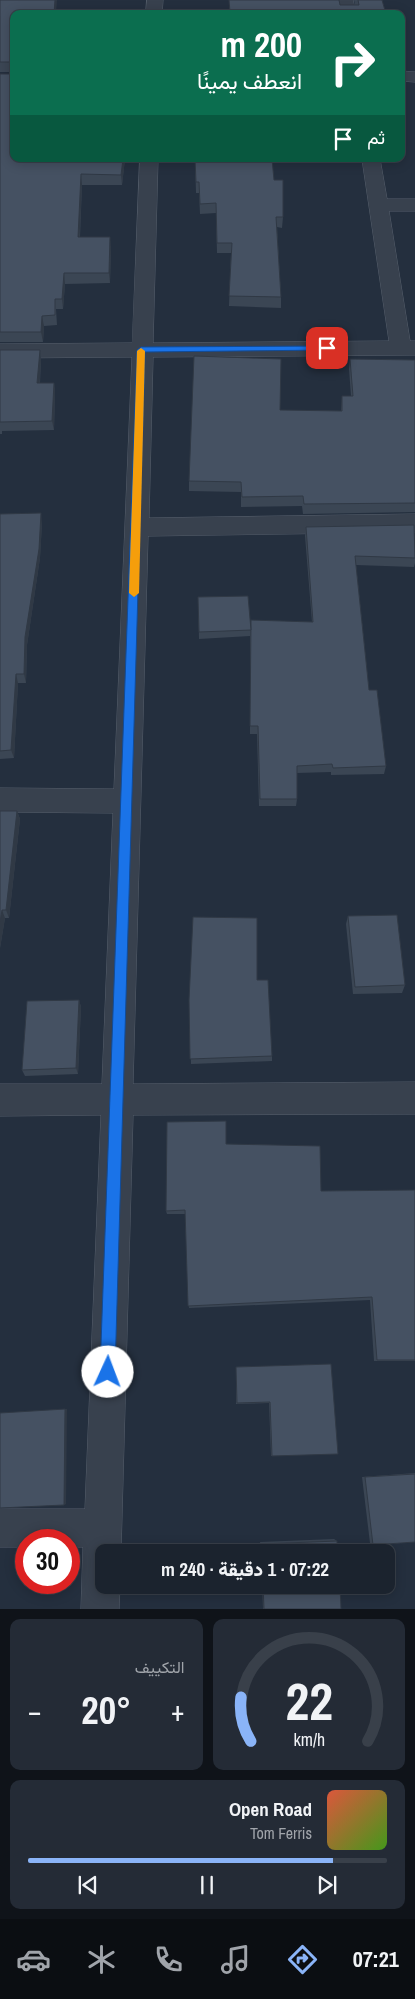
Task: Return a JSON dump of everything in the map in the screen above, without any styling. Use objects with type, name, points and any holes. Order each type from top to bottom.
[{"type":"street","points":[[100,1609],[148,162]]},
{"type":"street","points":[[0,351],[408,348],[377,205],[371,162]]},
{"type":"street","points":[[377,205],[415,205]]},
{"type":"street","points":[[136,527],[415,523]]},
{"type":"street","points":[[0,800],[127,801]]},
{"type":"street","points":[[0,1100],[415,1098]]},
{"type":"street","points":[[0,1528],[102,1528]]},
{"type":"building","points":[[0,0],[55,0],[54,10],[10,10],[10,62],[0,62]]},
{"type":"building","points":[[229,0],[339,0],[340,5],[359,5],[358,0],[382,0],[385,10],[230,10]]},
{"type":"building","points":[[0,74],[10,74],[10,162],[123,162],[121,175],[81,174],[78,237],[110,237],[109,273],[64,273],[62,299],[55,299],[55,315],[42,316],[41,332],[0,332]]},
{"type":"building","points":[[195,162],[272,162],[274,180],[283,180],[283,217],[276,217],[281,297],[229,296],[232,243],[217,243],[216,203],[200,204],[199,182],[196,182]]},
{"type":"building","points":[[0,350],[40,350],[37,383],[54,383],[52,421],[0,422]]},
{"type":"building","points":[[194,356],[281,359],[280,410],[342,411],[342,396],[353,396],[350,359],[415,360],[415,503],[304,504],[303,496],[242,497],[241,482],[189,481]]},
{"type":"building","points":[[41,513],[39,549],[25,637],[24,674],[16,674],[11,750],[0,751],[0,514]]},
{"type":"building","points":[[414,525],[415,558],[355,556],[369,690],[377,690],[386,766],[333,768],[332,764],[297,766],[297,799],[260,799],[258,726],[250,726],[251,620],[313,622],[306,527]]},
{"type":"building","points":[[248,596],[251,630],[199,632],[198,597]]},
{"type":"building","points":[[0,811],[17,811],[6,910],[2,910],[0,922]]},
{"type":"building","points":[[397,915],[405,985],[355,987],[348,916]]},
{"type":"building","points":[[193,917],[257,918],[257,980],[268,980],[272,1056],[190,1059],[189,1000]]},
{"type":"building","points":[[79,1000],[76,1068],[22,1070],[27,1001]]},
{"type":"building","points":[[226,1121],[226,1144],[320,1146],[321,1191],[415,1190],[415,1360],[377,1360],[372,1297],[188,1306],[185,1210],[166,1211],[167,1122]]},
{"type":"building","points":[[331,1364],[338,1454],[272,1456],[270,1402],[237,1403],[236,1367]]},
{"type":"building","points":[[65,1409],[64,1505],[0,1508],[0,1413]]},
{"type":"building","points":[[415,1474],[415,1542],[373,1544],[365,1477]]},
{"type":"building","points":[[337,1541],[337,1544],[261,1544]]},
{"type":"building","points":[[263,1594],[340,1594],[341,1609],[264,1609]]},
{"type":"slow traffic","points":[[134,593],[141,351]]},
{"type":"route","points":[[108,1372],[141,350],[327,348]]}]
